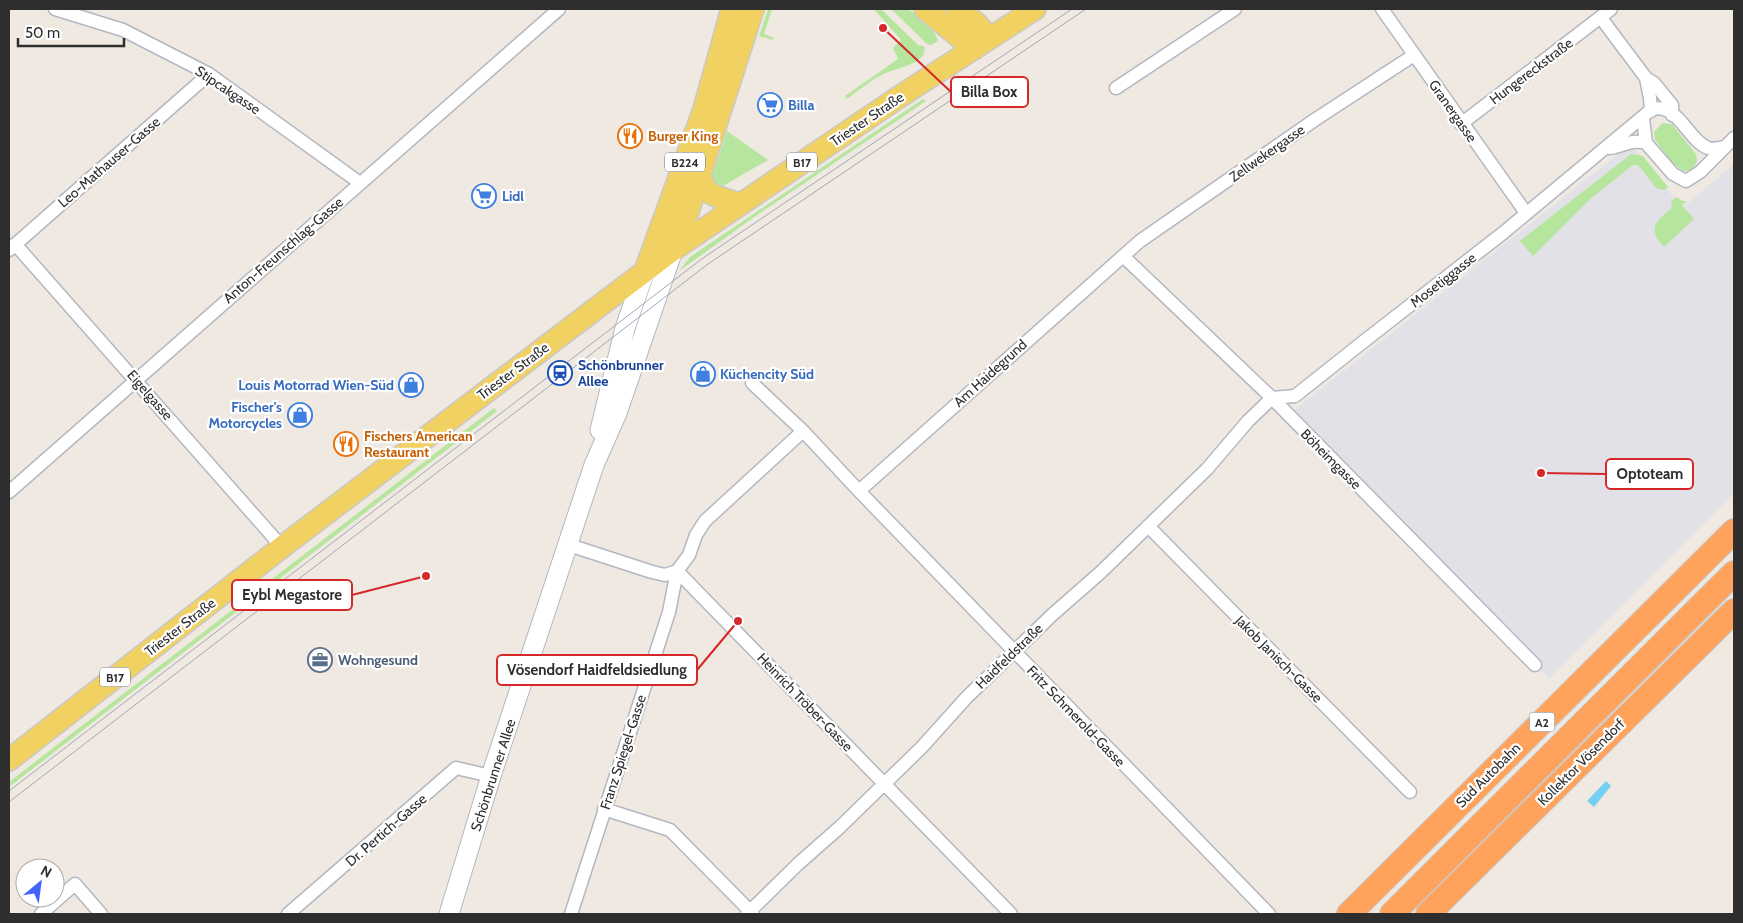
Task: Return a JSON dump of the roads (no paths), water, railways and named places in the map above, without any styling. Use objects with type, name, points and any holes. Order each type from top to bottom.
[{"type":"highway","name":"Süd Autobahn","points":[[1349,914],[1734,530]]},
{"type":"highway","name":"A2","points":[[1392,914],[1734,573]]},
{"type":"highway","name":"Kollektor Vösendorf","points":[[1428,914],[1734,611]]},
{"type":"main road","name":"B224","points":[[645,271],[704,109],[732,9]]},
{"type":"main road","name":"B224","points":[[673,250],[700,176],[753,9]]},
{"type":"main road","points":[[925,9],[982,43]]},
{"type":"main road","points":[[957,9],[976,23],[982,43]]},
{"type":"main road","name":"Triester Straße","points":[[9,760],[282,547],[673,250],[1035,9]]},
{"type":"main road","points":[[700,176],[704,187],[708,191],[740,204]]},
{"type":"main road","points":[[594,465],[617,413],[673,250]]},
{"type":"main road","points":[[594,465],[594,454],[625,328],[645,271]]},
{"type":"main road","name":"Schönbrunner Allee","points":[[450,914],[491,776],[594,465]]},
{"type":"street","name":"Stipcakgasse","points":[[55,9],[123,30],[209,74],[360,183]]},
{"type":"street","name":"Anton-Freunschlag-Gasse","points":[[9,492],[558,9]]},
{"type":"street","points":[[1116,88],[1235,9]]},
{"type":"street","name":"Granergasse","points":[[1382,9],[1526,213]]},
{"type":"street","name":"Hungereckstraße","points":[[1462,124],[1611,9]]},
{"type":"street","points":[[1601,18],[1646,78],[1654,83],[1672,105],[1672,115]]},
{"type":"street","name":"Zellwekergasse","points":[[1123,256],[1140,241],[1316,119],[1414,55]]},
{"type":"street","name":"Leo-Mathauser-Gasse","points":[[12,247],[209,74]]},
{"type":"street","points":[[1646,78],[1650,98],[1646,143],[1673,174],[1686,181],[1700,172],[1734,138]]},
{"type":"street","points":[[1647,115],[1661,108],[1672,115],[1702,145],[1712,149],[1724,147]]},
{"type":"street","name":"Mosetiggasse","points":[[1272,398],[1295,396],[1503,233],[1608,148],[1614,140],[1647,115]]},
{"type":"street","name":"Mosetiggasse","points":[[1608,148],[1613,148],[1627,142],[1637,141],[1646,143]]},
{"type":"street","name":"Eigelgasse","points":[[12,247],[137,380],[282,547]]},
{"type":"street","name":"Böheimgasse","points":[[1123,256],[1272,398],[1536,665]]},
{"type":"street","name":"Am Haidegrund","points":[[859,491],[1123,256]]},
{"type":"street","name":"Fritz Schmerold-Gasse","points":[[752,383],[802,431],[1269,914]]},
{"type":"street","name":"Haidfeldstraße","points":[[750,913],[798,864],[840,828],[922,747],[967,697],[1052,615],[1101,572],[1207,469],[1248,421],[1272,398]]},
{"type":"street","name":"Franz Spiegel-Gasse","points":[[571,914],[669,612],[676,571],[689,555],[696,535],[705,521],[802,431]]},
{"type":"street","name":"Jakob Janisch-Gasse","points":[[1148,526],[1410,792]]},
{"type":"street","points":[[569,545],[664,575],[676,571]]},
{"type":"street","name":"Heinrich Tröber-Gasse","points":[[676,571],[733,627],[1011,914]]},
{"type":"street","name":"Dr. Pertich-Gasse","points":[[288,914],[456,768],[491,776]]},
{"type":"street","points":[[604,809],[670,830],[750,913]]},
{"type":"street","points":[[41,914],[75,884],[101,914]]},
{"type":"water","points":[[1606,781],[1611,786],[1594,807],[1587,801]]},
{"type":"tram line","points":[[9,791],[703,258],[1072,9]]},
{"type":"tram line","points":[[9,802],[708,264],[1086,9]]},
{"type":"place","name":"Billa Box","points":[[883,28]]},
{"type":"place","name":"Billa","points":[[770,105]]},
{"type":"place","name":"Burger King","points":[[630,136]]},
{"type":"place","name":"Lidl","points":[[484,196]]},
{"type":"place","name":"Schönbrunner Allee","points":[[560,373]]},
{"type":"place","name":"Küchencity Süd","points":[[703,374]]},
{"type":"place","name":"Louis Motorrad Wien-Süd","points":[[411,385]]},
{"type":"place","name":"Fischer's Motorcycles","points":[[300,415]]},
{"type":"place","name":"Fischers American Restaurant","points":[[346,444]]},
{"type":"place","name":"Optoteam","points":[[1541,473]]},
{"type":"place","name":"Eybl Megastore","points":[[426,576]]},
{"type":"place","name":"Vösendorf Haidfeldsiedlung","points":[[738,621]]},
{"type":"place","name":"Wohngesund","points":[[320,660]]}]
